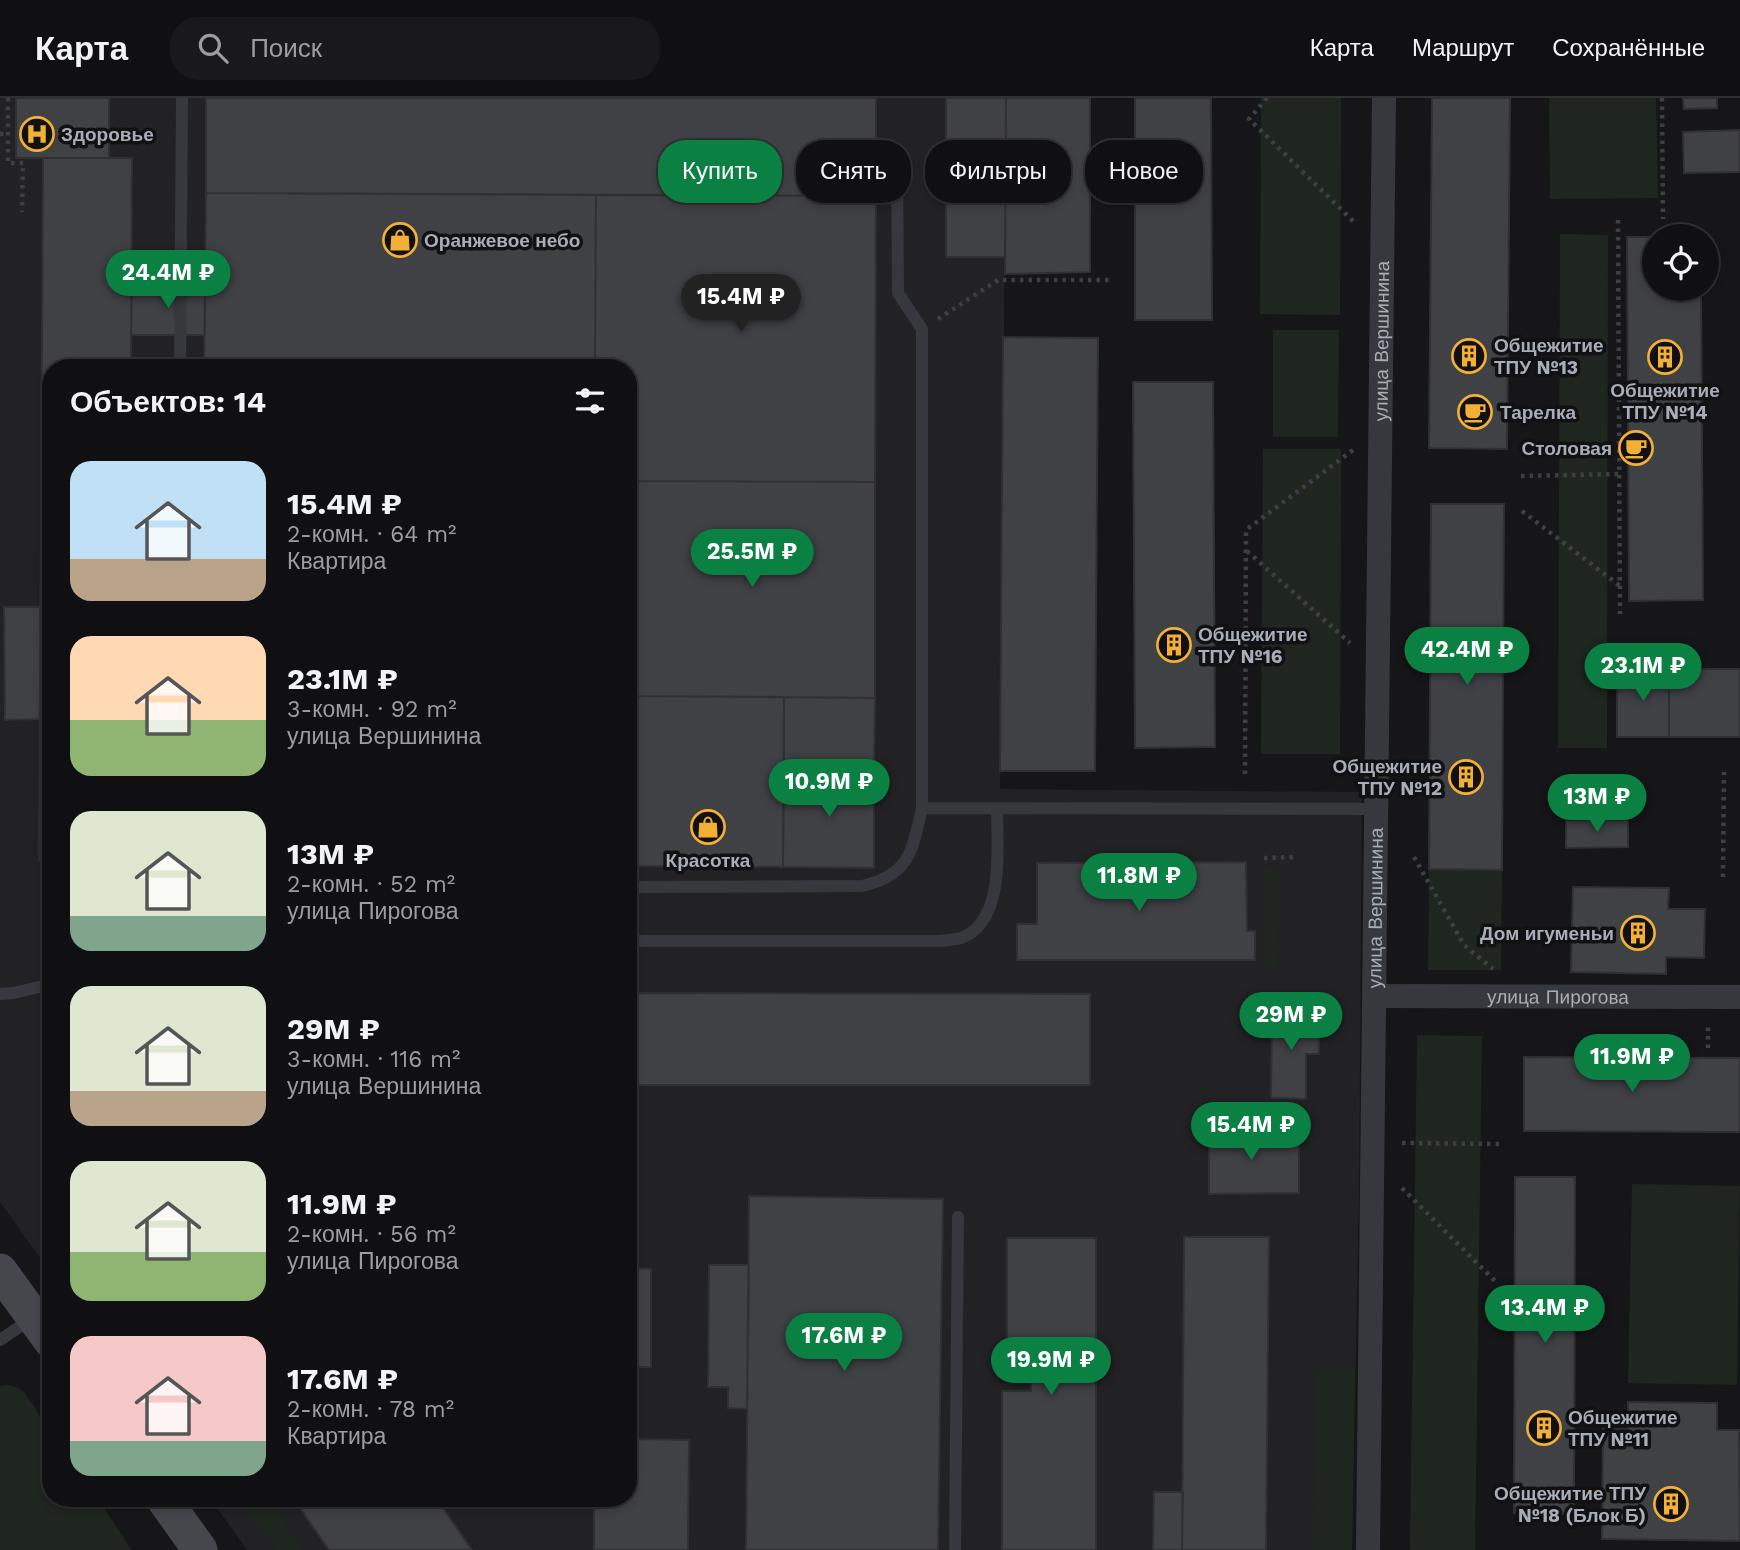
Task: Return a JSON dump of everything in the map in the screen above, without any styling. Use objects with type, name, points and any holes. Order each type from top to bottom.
[{"type":"main road","points":[[0,1271],[42,1329]]},
{"type":"main road","points":[[169,1507],[200,1550]]},
{"type":"street","name":"улица Вершинина","points":[[1368,1550],[1376,996],[1374,810],[1384,98]]},
{"type":"street","name":"улица Пирогова","points":[[1376,996],[1740,997]]},
{"type":"lane","points":[[180,359],[182,98]]},
{"type":"lane","points":[[637,887],[862,886],[883,881],[900,868],[912,850],[922,808],[922,329],[898,293],[897,203]]},
{"type":"lane","points":[[922,808],[1374,810]]},
{"type":"lane","points":[[637,941],[939,941],[962,938],[978,926],[990,907],[996,886],[997,808]]},
{"type":"lane","points":[[0,994],[42,986]]},
{"type":"lane","points":[[955,1550],[958,1217]]},
{"type":"lane","points":[[0,1340],[42,1329]]},
{"type":"path","points":[[8,98],[8,163],[23,163],[22,212]]},
{"type":"path","points":[[1267,98],[1249,119],[1356,225]]},
{"type":"path","points":[[1662,98],[1663,219]]},
{"type":"path","points":[[0,134],[8,134]]},
{"type":"path","points":[[1618,220],[1620,614]]},
{"type":"path","points":[[922,329],[998,280],[1111,281]]},
{"type":"path","points":[[1245,774],[1246,530],[1356,448]]},
{"type":"path","points":[[1521,476],[1619,474]]},
{"type":"path","points":[[1522,511],[1620,586]]},
{"type":"path","points":[[1246,551],[1356,648]]},
{"type":"path","points":[[1723,877],[1724,772]]},
{"type":"path","points":[[1264,858],[1295,857]]},
{"type":"path","points":[[1414,857],[1464,945],[1525,996]]},
{"type":"path","points":[[1402,1143],[1500,1144]]},
{"type":"path","points":[[1402,1188],[1497,1283]]},
{"type":"shaded area","points":[[0,98],[1006,98],[1006,140],[925,140],[925,203],[1005,203],[1000,789],[1362,792],[1359,1193],[1352,1550],[472,1550],[442,1507],[637,1507],[637,359],[42,359],[42,1260],[0,1202]]},
{"type":"shaded area","points":[[1261,98],[1341,98],[1340,315],[1260,314]]},
{"type":"shaded area","points":[[1549,98],[1656,98],[1658,198],[1550,199]]},
{"type":"shaded area","points":[[1560,234],[1608,235],[1607,748],[1558,748]]},
{"type":"shaded area","points":[[1273,330],[1339,330],[1338,437],[1273,437]]},
{"type":"shaded area","points":[[1263,449],[1341,449],[1340,754],[1261,754]]},
{"type":"shaded area","points":[[1263,868],[1279,868],[1278,969],[1263,969]]},
{"type":"shaded area","points":[[1429,869],[1502,870],[1501,970],[1428,970]]},
{"type":"shaded area","points":[[1417,1035],[1482,1036],[1475,1550],[1410,1550]]},
{"type":"shaded area","points":[[1632,1184],[1740,1186],[1737,1385],[1628,1383]]},
{"type":"shaded area","points":[[1316,1370],[1355,1370],[1352,1550],[1313,1550]]},
{"type":"shaded area","points":[[0,1386],[16,1387],[24,1392],[42,1418],[42,1507],[103,1507],[132,1550],[0,1550]]},
{"type":"shaded area","points":[[216,1507],[299,1507],[329,1550],[247,1550]]},
{"type":"shaded area","points":[[245,1507],[274,1507],[304,1550],[275,1550]]},
{"type":"building","points":[[16,98],[109,98],[109,158],[16,158]]},
{"type":"building","points":[[206,98],[876,98],[876,140],[796,140],[796,196],[782,196],[782,140],[658,140],[658,195],[206,193]]},
{"type":"building","points":[[946,98],[1006,98],[1006,140],[946,140]]},
{"type":"building","points":[[1006,98],[1090,98],[1090,140],[1085,140],[1085,203],[1090,203],[1090,272],[1005,274],[1005,203],[1071,203],[1071,140],[1006,140]]},
{"type":"building","points":[[1135,98],[1211,98],[1212,320],[1135,320],[1135,203],[1203,203],[1203,140],[1135,140]]},
{"type":"building","name":"Общежитие ТПУ №13","points":[[1432,98],[1510,98],[1507,449],[1429,448]]},
{"type":"building","points":[[1683,98],[1717,98],[1717,108],[1684,109]]},
{"type":"building","points":[[1740,130],[1740,172],[1684,173],[1683,132]]},
{"type":"building","points":[[43,158],[132,158],[131,359],[42,359],[42,860],[39,860]]},
{"type":"building","name":"Оранжевое небо","points":[[206,193],[596,195],[595,359],[204,359]]},
{"type":"building","points":[[596,195],[658,195],[658,203],[782,203],[782,196],[796,196],[796,203],[876,203],[875,482],[637,481],[637,359],[595,359]]},
{"type":"building","points":[[946,203],[1005,203],[1005,257],[946,257]]},
{"type":"building","name":"Общежитие ТПУ №14","points":[[1627,237],[1642,237],[1642,301],[1701,301],[1703,600],[1629,601]]},
{"type":"building","points":[[132,284],[205,284],[205,335],[131,335]]},
{"type":"building","points":[[1003,337],[1098,338],[1095,771],[1000,771]]},
{"type":"building","name":"Общежитие ТПУ №16","points":[[1133,382],[1213,382],[1215,747],[1135,748]]},
{"type":"building","points":[[637,481],[875,482],[875,698],[637,696]]},
{"type":"building","name":"Общежитие ТПУ №12","points":[[1431,504],[1504,504],[1502,870],[1429,869]]},
{"type":"building","points":[[4,607],[40,607],[41,719],[5,720]]},
{"type":"building","points":[[1617,669],[1669,669],[1669,737],[1617,737]]},
{"type":"building","points":[[1669,669],[1740,669],[1740,737],[1669,737]]},
{"type":"building","points":[[637,696],[784,697],[783,867],[637,866]]},
{"type":"building","points":[[784,697],[875,698],[874,770],[784,769]]},
{"type":"building","points":[[784,769],[874,770],[874,868],[783,867]]},
{"type":"building","points":[[1566,820],[1628,820],[1628,847],[1566,848]]},
{"type":"building","points":[[1246,862],[1247,931],[1255,931],[1255,960],[1017,960],[1017,924],[1037,924],[1037,863]]},
{"type":"building","name":"Дом игуменьи","points":[[1573,887],[1669,888],[1668,909],[1705,909],[1704,958],[1666,957],[1666,974],[1571,972]]},
{"type":"building","points":[[637,993],[1090,994],[1090,1085],[637,1085]]},
{"type":"building","points":[[1272,1009],[1306,1009],[1306,1024],[1319,1024],[1319,1054],[1306,1054],[1306,1099],[1271,1098]]},
{"type":"building","points":[[1524,1057],[1740,1058],[1740,1132],[1524,1131]]},
{"type":"building","points":[[1209,1124],[1256,1124],[1256,1142],[1299,1141],[1299,1193],[1209,1194]]},
{"type":"building","name":"Общежитие ТПУ №11","points":[[1515,1177],[1575,1177],[1574,1514],[1514,1513]]},
{"type":"building","points":[[749,1196],[943,1199],[938,1550],[746,1550]]},
{"type":"building","points":[[1184,1237],[1269,1237],[1266,1550],[1182,1550]]},
{"type":"building","points":[[1007,1238],[1096,1238],[1096,1550],[1002,1550],[1002,1391],[1031,1391],[1031,1362],[1007,1362]]},
{"type":"building","points":[[709,1265],[749,1265],[747,1409],[728,1408],[728,1387],[708,1387]]},
{"type":"building","points":[[637,1268],[651,1269],[651,1367],[637,1367]]},
{"type":"building","name":"Общежитие ТПУ №18 (Блок Б)","points":[[1628,1402],[1717,1403],[1717,1430],[1739,1430],[1740,1541],[1602,1539],[1603,1429],[1628,1429]]},
{"type":"building","points":[[637,1439],[689,1440],[688,1550],[594,1550],[594,1507],[637,1507]]},
{"type":"building","points":[[1154,1492],[1183,1492],[1182,1550],[1153,1550]]},
{"type":"building","points":[[299,1507],[442,1507],[472,1550],[329,1550]]},
{"type":"place","name":"Здоровье","points":[[37,134]]},
{"type":"place","name":"Оранжевое небо","points":[[400,240]]},
{"type":"place","name":"Общежитие ТПУ №13","points":[[1469,356]]},
{"type":"place","name":"Общежитие ТПУ №14","points":[[1665,357]]},
{"type":"place","name":"Тарелка","points":[[1475,412]]},
{"type":"place","name":"Столовая","points":[[1636,448]]},
{"type":"place","name":"Общежитие ТПУ №16","points":[[1174,645]]},
{"type":"place","name":"Общежитие ТПУ №12","points":[[1466,777]]},
{"type":"place","name":"Красотка","points":[[708,827]]},
{"type":"place","name":"Дом игуменьи","points":[[1638,933]]},
{"type":"place","name":"Общежитие ТПУ №11","points":[[1544,1428]]},
{"type":"place","name":"Общежитие ТПУ №18 (Блок Б)","points":[[1671,1504]]}]
